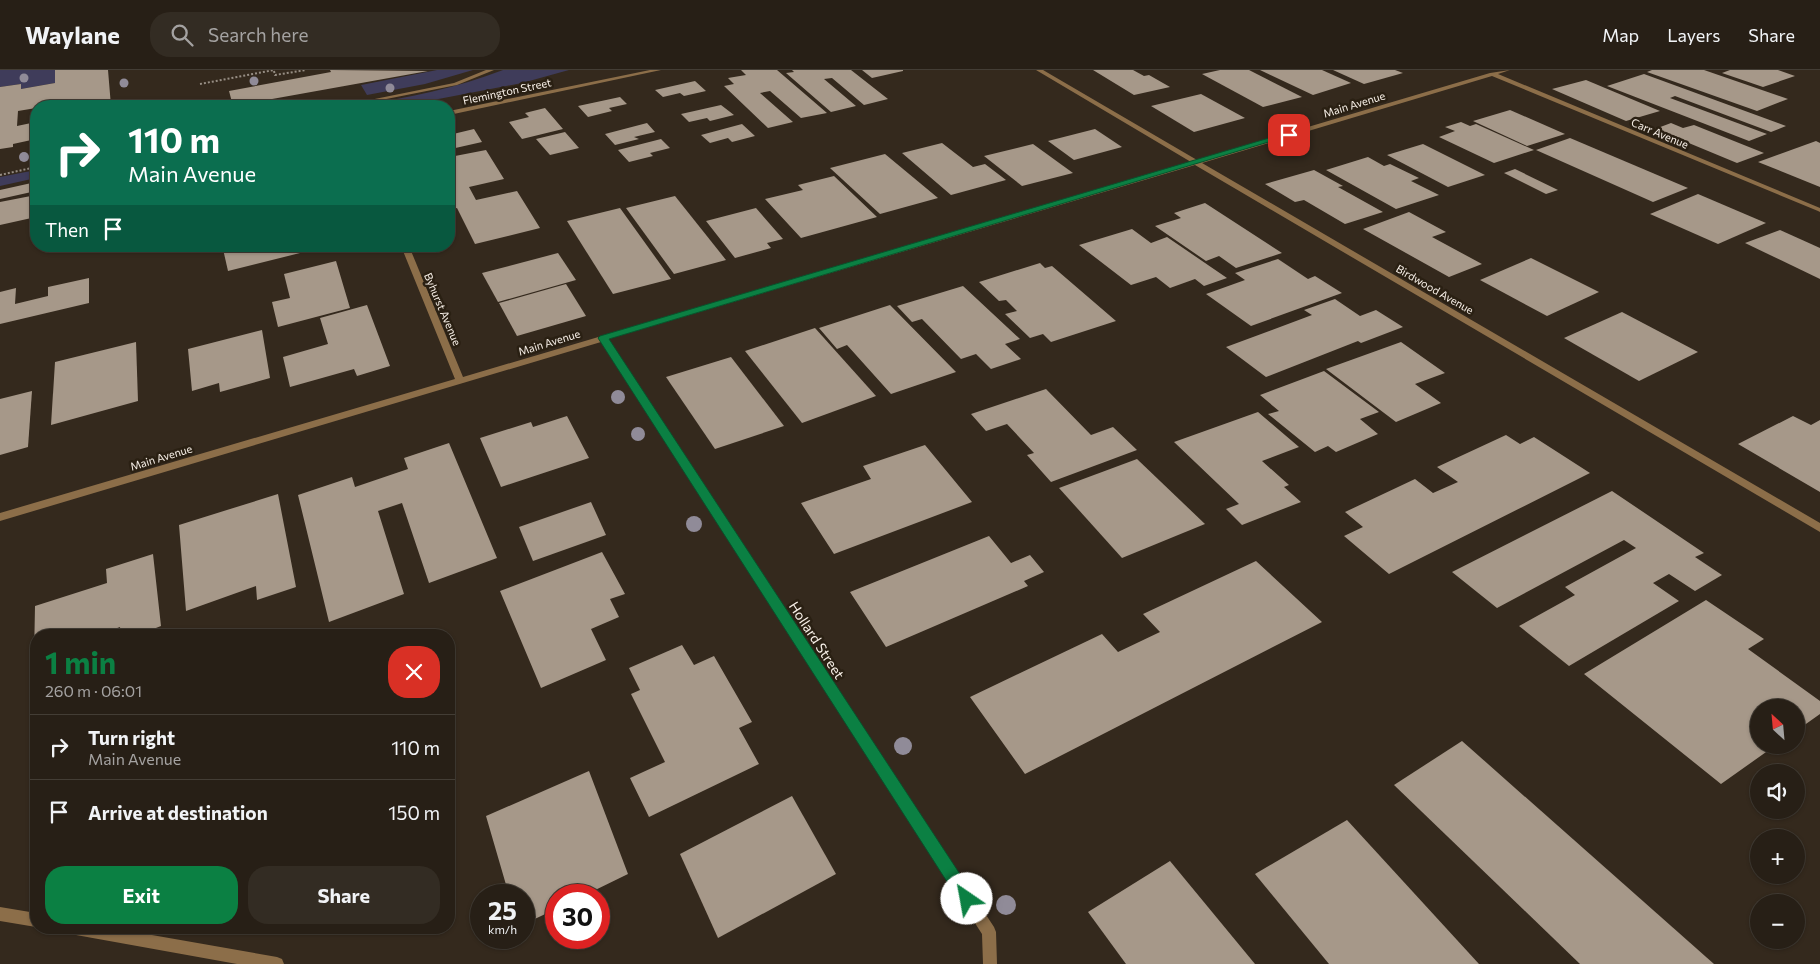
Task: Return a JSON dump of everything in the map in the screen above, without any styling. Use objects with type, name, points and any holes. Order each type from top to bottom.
[{"type":"street","points":[[374,100],[455,84],[491,70]]},
{"type":"street","name":"Flemington Street","points":[[455,112],[658,70]]},
{"type":"street","name":"Birdwood Avenue","points":[[1039,70],[1820,528]]},
{"type":"street","name":"Main Avenue","points":[[0,517],[1507,70]]},
{"type":"street","name":"Carr Avenue","points":[[1492,74],[1820,210]]},
{"type":"street","name":"Byhurst Avenue","points":[[407,252],[460,380]]},
{"type":"street","name":"Hollard Street","points":[[603,338],[989,932],[990,964]]},
{"type":"street","points":[[0,914],[30,919]]},
{"type":"street","points":[[110,934],[277,964]]},
{"type":"path","points":[[200,84],[274,71],[275,75],[306,70]]},
{"type":"path","points":[[0,175],[30,168]]},
{"type":"shaded area","points":[[0,70],[55,70],[55,83],[21,89],[21,84],[0,87]]},
{"type":"shaded area","points":[[437,70],[473,70],[425,84],[367,95],[361,85]]},
{"type":"shaded area","points":[[503,70],[569,70],[522,83],[433,100],[390,100],[450,87]]},
{"type":"shaded area","points":[[30,171],[30,179],[0,186],[0,177]]},
{"type":"building","points":[[55,70],[108,70],[110,100],[30,100],[30,109],[18,111],[17,126],[30,123],[30,140],[13,144],[13,147],[0,149],[0,87],[21,84],[21,89],[55,83]]},
{"type":"building","points":[[330,70],[428,71],[266,100],[231,100],[229,91],[331,72]]},
{"type":"building","points":[[741,70],[777,70],[827,113],[801,118],[770,91],[760,93],[793,122],[768,128],[724,86],[734,84],[728,78],[746,75]]},
{"type":"building","points":[[792,70],[851,70],[888,99],[864,105],[832,78],[824,79],[856,106],[831,112],[786,73],[794,72]]},
{"type":"building","points":[[862,70],[903,70],[903,71],[872,78]]},
{"type":"building","points":[[1093,70],[1133,70],[1144,76],[1149,75],[1170,87],[1134,95]]},
{"type":"building","points":[[1220,70],[1249,70],[1302,97],[1263,107],[1202,74]]},
{"type":"building","points":[[1260,70],[1322,70],[1351,83],[1313,95]]},
{"type":"building","points":[[1333,70],[1395,70],[1403,73],[1364,84]]},
{"type":"building","points":[[1652,70],[1704,70],[1788,99],[1757,111],[1647,72]]},
{"type":"building","points":[[1730,70],[1778,70],[1795,76],[1763,87],[1722,73]]},
{"type":"building","points":[[1644,74],[1786,126],[1771,132],[1675,96],[1670,98],[1767,134],[1749,141],[1607,86]]},
{"type":"building","points":[[1586,80],[1660,111],[1626,121],[1552,89]]},
{"type":"building","points":[[695,81],[706,91],[684,96],[680,93],[663,97],[655,90]]},
{"type":"building","points":[[1201,94],[1245,118],[1194,132],[1151,106]]},
{"type":"building","points":[[620,97],[627,104],[609,108],[612,111],[588,117],[578,106]]},
{"type":"building","points":[[721,105],[734,115],[710,121],[707,118],[689,122],[681,114]]},
{"type":"building","points":[[545,108],[563,129],[522,139],[509,122],[529,117],[525,113]]},
{"type":"building","points":[[1510,110],[1565,134],[1527,146],[1473,121]]},
{"type":"building","points":[[1461,122],[1470,126],[1476,124],[1534,150],[1494,163],[1439,137],[1455,131],[1445,127]]},
{"type":"building","points":[[647,123],[655,132],[634,137],[639,139],[615,145],[605,134]]},
{"type":"building","points":[[1671,123],[1683,128],[1694,125],[1764,153],[1737,163],[1655,129]]},
{"type":"building","points":[[742,124],[755,136],[732,142],[728,138],[710,143],[701,135]]},
{"type":"building","points":[[474,129],[482,142],[455,148],[455,134]]},
{"type":"building","points":[[1095,129],[1122,147],[1074,160],[1048,141]]},
{"type":"building","points":[[565,132],[579,148],[550,155],[536,139]]},
{"type":"building","points":[[1570,138],[1688,188],[1653,202],[1536,150]]},
{"type":"building","points":[[661,139],[670,148],[650,153],[653,156],[629,162],[618,150]]},
{"type":"building","points":[[1816,141],[1820,143],[1820,187],[1758,162]]},
{"type":"building","points":[[942,143],[973,167],[985,164],[1006,180],[951,195],[902,153]]},
{"type":"building","points":[[1033,144],[1073,173],[1022,186],[984,156]]},
{"type":"building","points":[[1423,144],[1485,175],[1448,187],[1387,155]]},
{"type":"building","points":[[486,150],[504,179],[469,187],[476,200],[517,191],[540,228],[475,244],[457,208],[455,208],[455,156]]},
{"type":"building","points":[[885,154],[938,198],[880,214],[830,168]]},
{"type":"building","points":[[1368,157],[1384,166],[1390,164],[1419,178],[1411,181],[1439,195],[1396,209],[1326,170]]},
{"type":"building","points":[[1515,169],[1558,190],[1546,194],[1504,173]]},
{"type":"building","points":[[1314,170],[1343,186],[1338,187],[1383,212],[1345,224],[1304,200],[1295,202],[1265,184]]},
{"type":"building","points":[[834,176],[877,217],[801,238],[765,199],[803,190],[798,185]]},
{"type":"building","points":[[30,183],[30,192],[0,199],[0,190]]},
{"type":"building","points":[[1698,194],[1766,223],[1718,244],[1650,214]]},
{"type":"building","points":[[30,196],[30,218],[0,225],[0,202]]},
{"type":"building","points":[[675,196],[726,260],[674,274],[626,208]]},
{"type":"building","points":[[1205,203],[1282,253],[1236,268],[1219,256],[1206,261],[1155,226],[1181,218],[1174,213]]},
{"type":"building","points":[[620,208],[671,279],[613,294],[567,221]]},
{"type":"building","points":[[756,208],[783,239],[767,243],[771,248],[735,258],[706,221]]},
{"type":"building","points":[[1409,212],[1446,232],[1432,237],[1482,264],[1449,277],[1363,229]]},
{"type":"building","points":[[1132,229],[1151,243],[1167,237],[1227,278],[1204,286],[1195,279],[1170,288],[1156,277],[1131,285],[1079,245]]},
{"type":"building","points":[[1780,230],[1820,248],[1820,279],[1745,243]]},
{"type":"building","points":[[224,252],[300,253],[228,271]]},
{"type":"building","points":[[558,253],[576,280],[498,302],[482,273]]},
{"type":"building","points":[[1531,258],[1599,292],[1547,316],[1480,280]]},
{"type":"building","points":[[1278,259],[1308,279],[1315,276],[1342,293],[1251,326],[1206,294],[1245,280],[1235,273]]},
{"type":"building","points":[[336,261],[350,308],[278,327],[272,302],[290,298],[284,274]]},
{"type":"building","points":[[1040,263],[1045,268],[1052,266],[1116,321],[1051,342],[1043,334],[1030,338],[1005,314],[1017,311],[1006,300],[999,301],[979,282]]},
{"type":"building","points":[[89,278],[89,303],[0,324],[0,292],[16,288],[15,304],[48,296],[48,287]]},
{"type":"building","points":[[566,284],[586,316],[517,336],[499,303]]},
{"type":"building","points":[[963,286],[1020,339],[1005,344],[1021,359],[991,369],[976,354],[961,359],[922,319],[912,322],[897,306]]},
{"type":"building","points":[[1335,299],[1360,316],[1376,310],[1403,327],[1361,343],[1358,341],[1266,377],[1226,347],[1312,315],[1304,310]]},
{"type":"building","points":[[367,305],[390,366],[357,376],[354,369],[290,387],[283,357],[328,344],[320,318]]},
{"type":"building","points":[[890,305],[956,372],[891,394],[847,345],[837,349],[819,328]]},
{"type":"building","points":[[1622,312],[1698,352],[1639,381],[1564,338]]},
{"type":"building","points":[[815,328],[876,396],[802,423],[745,351]]},
{"type":"building","points":[[262,330],[270,378],[220,392],[219,383],[192,391],[188,349]]},
{"type":"building","points":[[136,342],[138,401],[51,425],[55,362]]},
{"type":"building","points":[[1401,342],[1445,373],[1415,384],[1441,403],[1396,422],[1326,369]]},
{"type":"building","points":[[731,357],[784,426],[715,449],[666,377]]},
{"type":"building","points":[[1324,371],[1379,412],[1360,419],[1378,434],[1336,452],[1328,446],[1315,452],[1268,414],[1279,411],[1260,395]]},
{"type":"building","points":[[1046,389],[1091,435],[1113,427],[1137,450],[1051,482],[1027,455],[1034,453],[1007,424],[986,431],[971,414]]},
{"type":"building","points":[[32,391],[28,447],[0,455],[0,399]]},
{"type":"building","points":[[1258,412],[1299,447],[1262,461],[1289,485],[1284,487],[1301,502],[1242,525],[1226,509],[1239,504],[1174,442]]},
{"type":"building","points":[[567,416],[589,458],[501,487],[480,438],[531,422],[533,427]]},
{"type":"building","points":[[1793,416],[1811,425],[1820,420],[1820,492],[1738,444]]},
{"type":"building","points":[[1506,435],[1520,444],[1534,437],[1590,473],[1389,574],[1344,536],[1363,527],[1345,512],[1415,479],[1433,493],[1458,482],[1437,467]]},
{"type":"building","points":[[449,443],[497,558],[429,583],[402,503],[378,511],[404,594],[329,622],[298,495],[352,477],[355,487],[408,469],[404,458]]},
{"type":"building","points":[[925,445],[972,502],[834,554],[801,503],[871,479],[863,466]]},
{"type":"building","points":[[1137,459],[1205,524],[1122,558],[1059,488]]},
{"type":"building","points":[[1612,491],[1704,553],[1695,557],[1722,575],[1695,591],[1669,574],[1653,583],[1679,601],[1569,666],[1519,626],[1575,595],[1565,587],[1636,548],[1624,540],[1497,608],[1452,572]]},
{"type":"building","points":[[278,494],[296,587],[257,600],[256,586],[186,611],[179,525]]},
{"type":"building","points":[[591,502],[606,535],[533,561],[519,527]]},
{"type":"building","points":[[989,536],[1011,563],[1030,555],[1044,572],[1024,581],[1028,586],[886,647],[850,592]]},
{"type":"building","points":[[602,552],[625,594],[610,599],[619,617],[591,629],[606,660],[541,688],[500,591]]},
{"type":"building","points":[[153,554],[161,626],[153,629],[120,629],[120,627],[114,629],[35,629],[35,606],[107,583],[106,569]]},
{"type":"building","points":[[1256,561],[1322,622],[1025,774],[970,697],[1102,634],[1118,652],[1160,632],[1143,614]]},
{"type":"building","points":[[1706,600],[1764,639],[1748,649],[1820,701],[1820,714],[1805,725],[1805,699],[1750,699],[1750,754],[1763,754],[1721,784],[1584,674]]},
{"type":"building","points":[[682,645],[694,665],[714,656],[752,722],[739,728],[759,764],[649,817],[630,778],[665,762],[631,694],[640,690],[629,668]]},
{"type":"building","points":[[1462,741],[1714,964],[1580,964],[1394,785]]},
{"type":"building","points":[[589,771],[628,874],[608,884],[545,884],[545,914],[535,919],[535,884],[506,884],[486,816]]},
{"type":"building","points":[[792,796],[836,874],[718,938],[680,854]]},
{"type":"building","points":[[1347,820],[1479,964],[1329,964],[1255,874]]},
{"type":"building","points":[[1170,861],[1255,964],[1126,964],[1088,912]]},
{"type":"route","points":[[967,899],[603,338],[1289,135]]}]
